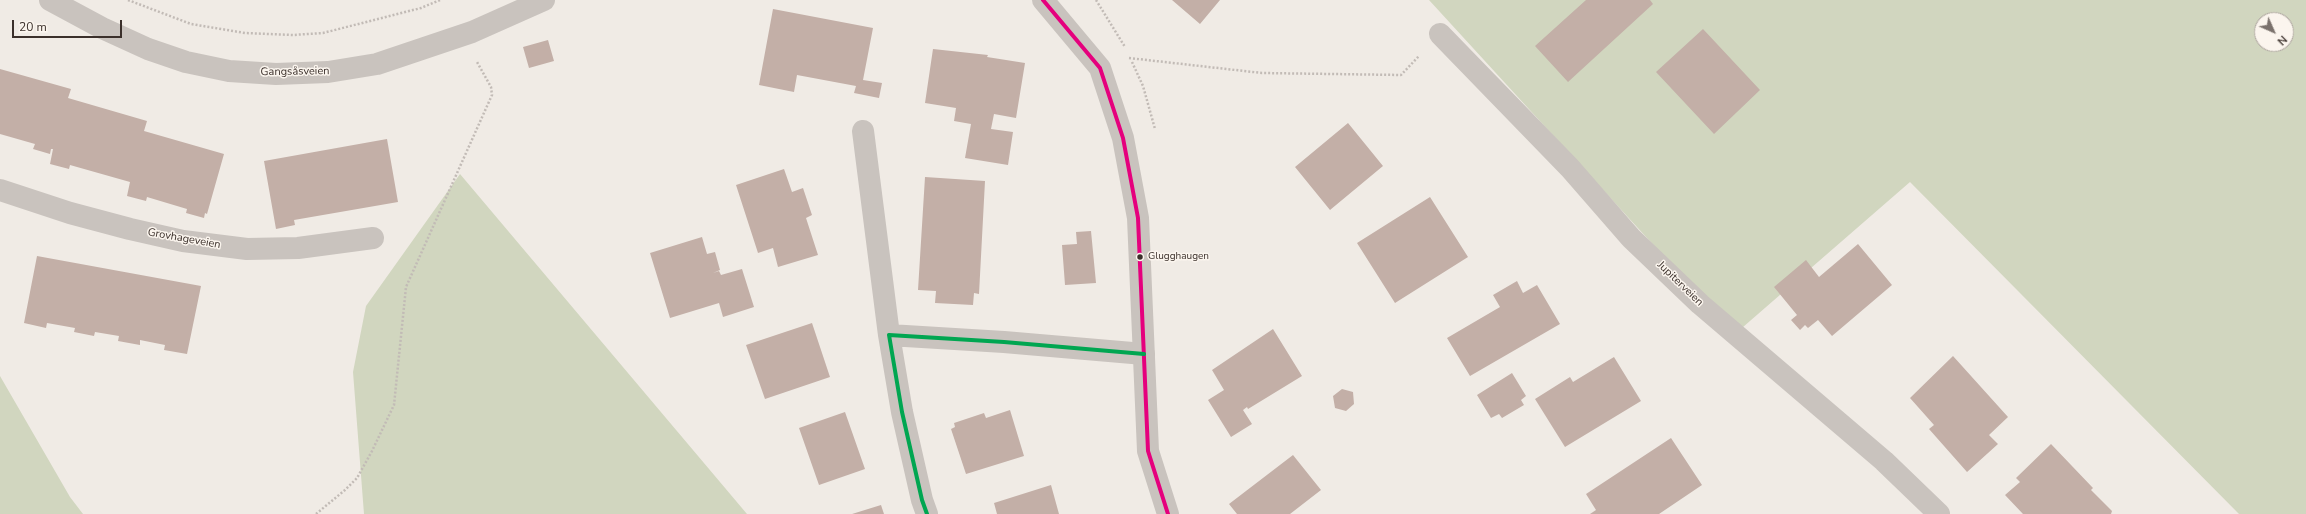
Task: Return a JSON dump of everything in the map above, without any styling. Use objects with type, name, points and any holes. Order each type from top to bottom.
[{"type":"street","name":"Gangsåsveien","points":[[50,0],[102,28],[148,49],[186,62],[237,72],[276,74],[328,72],[377,64],[472,32],[544,0]]},
{"type":"street","points":[[1043,0],[1100,68],[1123,138],[1138,218],[1148,451],[1168,514]]},
{"type":"street","name":"Jupiterveien","points":[[1440,34],[1570,168],[1631,238],[1700,304],[1884,461],[1939,514]]},
{"type":"street","points":[[863,131],[889,335],[902,412],[922,500],[928,514]]},
{"type":"street","name":"Grovhageveien","points":[[0,190],[70,213],[183,241],[247,249],[298,248],[373,238]]},
{"type":"street","points":[[889,335],[1004,342],[1144,354]]},
{"type":"path","points":[[128,0],[191,24],[245,33],[293,35],[323,33],[421,8],[440,0]]},
{"type":"path","points":[[316,514],[357,478],[394,405],[406,287],[492,95],[492,87],[475,59],[472,32]]},
{"type":"path","points":[[1083,48],[1131,59],[1262,73],[1401,75],[1440,34]]},
{"type":"green space","points":[[1429,0],[2306,0],[2306,514],[2239,514],[1910,182],[1735,334]]},
{"type":"green space","points":[[460,174],[747,514],[364,514],[353,372],[366,306]]},
{"type":"green space","points":[[0,376],[70,497],[83,514],[0,514]]},
{"type":"building","points":[[1172,0],[1220,0],[1200,24]]},
{"type":"building","points":[[1586,0],[1650,0],[1653,4],[1568,82],[1535,46]]},
{"type":"building","points":[[773,9],[873,28],[863,80],[882,83],[879,98],[854,93],[856,86],[797,75],[794,92],[759,85]]},
{"type":"building","points":[[1703,29],[1760,90],[1714,134],[1656,72]]},
{"type":"building","points":[[548,40],[554,61],[529,68],[523,47]]},
{"type":"building","points":[[933,49],[988,55],[987,57],[1025,63],[1016,118],[994,114],[991,129],[1013,132],[1008,165],[965,158],[971,124],[954,121],[956,108],[925,103]]},
{"type":"building","points":[[0,69],[71,89],[68,98],[147,121],[144,131],[224,154],[207,214],[205,213],[204,218],[186,213],[187,209],[147,197],[146,201],[127,196],[130,182],[70,165],[69,169],[50,164],[53,149],[51,149],[50,154],[33,149],[35,144],[0,134]]},
{"type":"building","points":[[1348,123],[1383,166],[1330,210],[1295,167]]},
{"type":"building","points":[[387,139],[398,202],[294,220],[295,225],[276,229],[264,161]]},
{"type":"building","points":[[784,169],[792,192],[803,188],[812,215],[806,218],[818,255],[778,267],[773,248],[758,253],[736,185]]},
{"type":"building","points":[[925,177],[985,181],[979,294],[974,293],[973,305],[935,303],[936,291],[918,290]]},
{"type":"building","points":[[1430,197],[1468,257],[1395,303],[1357,243]]},
{"type":"building","points":[[1091,231],[1096,283],[1065,285],[1062,245],[1077,244],[1076,232]]},
{"type":"building","points":[[702,237],[707,254],[715,252],[720,270],[713,273],[719,271],[721,275],[742,269],[754,307],[723,317],[719,303],[670,318],[650,253]]},
{"type":"building","points":[[1858,244],[1892,285],[1832,336],[1818,320],[1808,328],[1805,325],[1800,330],[1791,320],[1797,315],[1774,287],[1806,260],[1819,277]]},
{"type":"building","points":[[37,256],[201,286],[187,354],[164,350],[165,345],[140,340],[140,345],[118,341],[119,336],[95,332],[94,336],[74,332],[75,328],[47,323],[46,328],[24,323]]},
{"type":"building","points":[[1517,281],[1523,293],[1537,285],[1560,324],[1470,376],[1447,338],[1500,307],[1493,295]]},
{"type":"building","points":[[812,323],[830,377],[765,399],[746,345]]},
{"type":"building","points":[[1273,329],[1302,376],[1248,409],[1247,407],[1243,410],[1252,424],[1231,437],[1208,400],[1224,390],[1212,370]]},
{"type":"building","points":[[1953,356],[2008,417],[1989,435],[1998,444],[1967,472],[1929,429],[1934,425],[1910,398]]},
{"type":"building","points":[[1614,357],[1641,401],[1565,447],[1535,399],[1570,377],[1573,382]]},
{"type":"building","points":[[1512,373],[1526,396],[1521,400],[1524,405],[1502,418],[1499,414],[1491,418],[1477,395]]},
{"type":"building","points":[[1342,389],[1353,392],[1354,404],[1346,411],[1335,408],[1333,396]]},
{"type":"building","points":[[1010,410],[1024,456],[966,474],[951,429],[955,427],[954,423],[984,413],[986,418]]},
{"type":"building","points":[[845,412],[865,469],[819,485],[799,428]]},
{"type":"building","points":[[1671,438],[1702,485],[1659,514],[1590,514],[1596,510],[1586,494]]},
{"type":"building","points":[[2051,444],[2093,488],[2091,490],[2112,511],[2111,514],[2023,514],[2005,495],[2020,482],[2016,478]]},
{"type":"building","points":[[1293,455],[1321,490],[1290,514],[1237,514],[1229,504]]},
{"type":"building","points":[[1051,485],[1059,514],[997,514],[994,503]]},
{"type":"building","points":[[881,505],[884,514],[852,514]]},
{"type":"transit line","points":[[1043,0],[1100,68],[1123,138],[1138,218],[1148,451],[1168,514]]},
{"type":"transit line","points":[[927,514],[922,500],[902,412],[889,335],[1004,342],[1144,354]]},
{"type":"place","name":"Glugghaugen","points":[[1140,257]]}]
